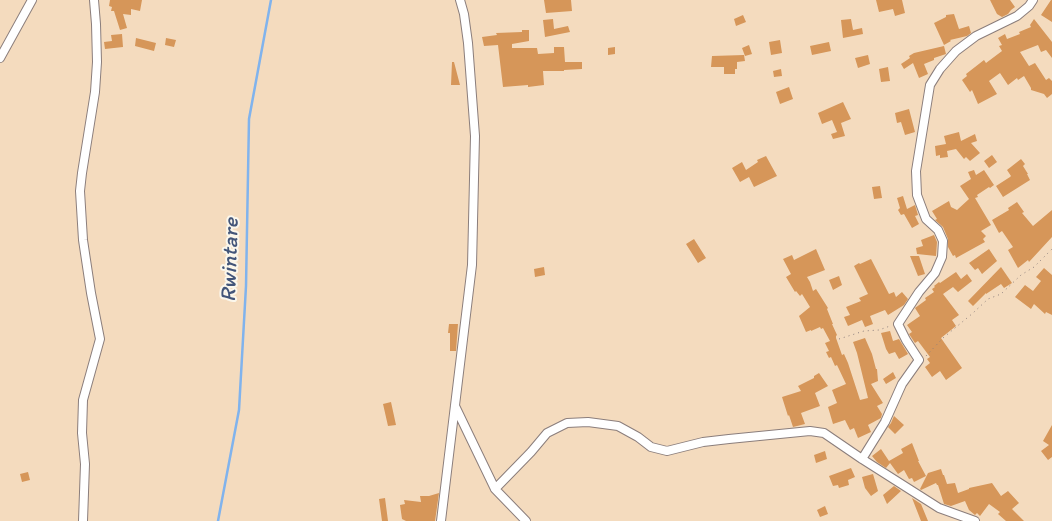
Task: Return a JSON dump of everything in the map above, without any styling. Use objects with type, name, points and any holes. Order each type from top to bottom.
[{"type":"street","points":[[0,58],[32,0]]},
{"type":"street","points":[[82,521],[85,464],[82,433],[83,400],[100,338],[83,240],[80,191],[95,92],[97,62],[94,0]]},
{"type":"street","points":[[441,521],[472,265],[475,136],[468,43],[460,0]]},
{"type":"street","points":[[862,459],[884,422],[902,384],[919,360],[898,324],[919,292],[935,273],[942,257],[943,241],[938,230],[926,219],[917,195],[916,172],[930,85],[940,69],[956,51],[976,36],[1017,16],[1033,0]]},
{"type":"street","points":[[455,406],[495,489],[526,521]]},
{"type":"street","points":[[495,489],[531,452],[547,432],[568,423],[588,422],[618,426],[651,447],[667,451],[703,442],[810,431],[824,433],[939,508],[975,521]]},
{"type":"path","points":[[919,360],[927,355],[988,299],[1001,294],[1021,275],[1034,267],[1052,249]]},
{"type":"path","points":[[840,339],[864,331],[879,330],[898,324]]},
{"type":"building","points":[[110,0],[142,0],[140,11],[131,9],[131,15],[123,14],[127,28],[120,30],[114,11],[111,11],[112,7],[109,6]]},
{"type":"building","points":[[544,0],[571,0],[572,11],[546,13]]},
{"type":"building","points":[[876,0],[902,0],[905,13],[895,16],[893,9],[879,12]]},
{"type":"building","points":[[990,0],[1010,0],[1015,7],[1002,17],[997,14]]},
{"type":"building","points":[[1052,0],[1052,22],[1041,15]]},
{"type":"building","points":[[954,14],[959,29],[969,26],[971,33],[967,36],[950,40],[944,45],[934,23],[946,17],[946,15]]},
{"type":"building","points":[[743,15],[746,22],[736,26],[734,19]]},
{"type":"building","points":[[553,19],[554,29],[568,26],[570,32],[545,37],[543,20]]},
{"type":"building","points":[[851,19],[853,30],[862,28],[863,34],[843,38],[841,20]]},
{"type":"building","points":[[1034,19],[1052,42],[1052,58],[1046,50],[1041,52],[1038,45],[1020,52],[1029,66],[1035,63],[1046,80],[1049,78],[1052,81],[1052,94],[1047,98],[1044,94],[1031,90],[1024,76],[1018,80],[1017,78],[1008,85],[1000,73],[989,81],[997,94],[978,104],[972,90],[970,92],[962,80],[967,76],[966,74],[984,60],[986,63],[1002,51],[999,46],[1002,45],[998,38],[1005,34],[1007,39],[1020,34],[1019,32],[1031,27],[1030,25]]},
{"type":"building","points":[[522,30],[529,30],[529,41],[512,44],[512,48],[537,48],[538,54],[554,53],[554,47],[564,47],[565,62],[582,62],[582,69],[543,71],[544,85],[503,87],[498,45],[484,46],[482,37],[497,35],[496,33],[522,32]]},
{"type":"building","points":[[122,34],[123,47],[105,49],[104,42],[112,41],[111,35]]},
{"type":"building","points":[[136,38],[156,43],[154,51],[135,46]]},
{"type":"building","points":[[166,38],[176,40],[174,47],[165,45]]},
{"type":"building","points":[[780,40],[782,53],[771,55],[769,42]]},
{"type":"building","points":[[829,42],[831,51],[812,55],[810,46]]},
{"type":"building","points":[[749,45],[752,54],[745,56],[742,48]]},
{"type":"building","points":[[944,46],[946,54],[924,64],[928,74],[919,78],[913,63],[904,69],[901,64],[914,53]]},
{"type":"building","points":[[615,47],[615,54],[608,55],[608,48]]},
{"type":"building","points":[[744,55],[745,61],[737,62],[735,74],[724,74],[724,67],[711,67],[712,56]]},
{"type":"building","points":[[868,55],[870,64],[858,68],[855,58]]},
{"type":"building","points":[[452,62],[454,62],[460,85],[451,85]]},
{"type":"building","points":[[888,67],[890,81],[881,82],[879,69]]},
{"type":"building","points":[[781,69],[782,76],[774,77],[773,71]]},
{"type":"building","points":[[789,87],[793,99],[780,104],[776,92]]},
{"type":"building","points":[[843,102],[851,119],[841,123],[845,136],[833,139],[831,134],[837,132],[832,120],[822,124],[818,113]]},
{"type":"building","points":[[909,109],[915,132],[905,135],[901,122],[897,123],[895,113]]},
{"type":"building","points":[[959,132],[961,141],[975,134],[977,141],[971,143],[980,153],[970,161],[966,157],[964,159],[956,149],[947,151],[948,157],[940,158],[940,155],[936,156],[935,146],[946,144],[944,136]]},
{"type":"building","points":[[992,155],[997,162],[989,168],[984,161]]},
{"type":"building","points":[[766,156],[777,176],[754,187],[749,177],[740,182],[732,168],[742,162],[746,170],[758,162],[757,160]]},
{"type":"building","points":[[1021,159],[1025,164],[1023,166],[1030,180],[1003,197],[996,186],[1011,176],[1007,170]]},
{"type":"building","points":[[974,170],[976,175],[984,170],[994,185],[975,198],[991,225],[981,231],[986,236],[983,239],[985,242],[956,258],[948,247],[948,239],[943,227],[935,220],[937,219],[932,211],[949,201],[951,207],[957,210],[969,199],[960,186],[971,179],[968,172]]},
{"type":"building","points":[[880,186],[882,198],[874,199],[872,187]]},
{"type":"building","points":[[903,196],[907,209],[915,205],[918,215],[915,216],[919,224],[912,228],[904,214],[901,215],[898,210],[900,208],[897,198]]},
{"type":"building","points":[[1017,202],[1024,212],[1022,213],[1033,226],[1052,210],[1052,237],[1029,262],[1028,260],[1018,268],[1008,250],[1013,247],[1002,231],[999,233],[992,220],[1009,210],[1008,208]]},
{"type":"building","points":[[934,235],[937,242],[936,256],[917,254],[916,248],[923,246],[921,240]]},
{"type":"building","points":[[694,239],[706,258],[698,263],[686,244]]},
{"type":"building","points":[[816,249],[825,270],[807,277],[813,291],[816,289],[828,308],[837,335],[836,338],[842,355],[844,354],[848,363],[860,400],[868,398],[853,342],[865,338],[877,369],[878,381],[871,384],[883,403],[877,406],[882,414],[881,418],[868,425],[871,432],[858,438],[854,428],[850,430],[845,420],[833,424],[828,407],[837,403],[832,390],[846,384],[837,365],[835,366],[831,357],[829,358],[826,352],[829,351],[825,343],[830,341],[823,328],[821,329],[820,327],[806,332],[799,316],[810,307],[802,294],[800,296],[795,292],[786,277],[791,274],[783,259],[792,255],[794,260]]},
{"type":"building","points":[[989,249],[997,261],[982,274],[978,268],[975,270],[969,263]]},
{"type":"building","points":[[910,256],[919,256],[925,274],[918,276]]},
{"type":"building","points":[[871,259],[889,294],[894,292],[896,297],[902,292],[908,299],[904,305],[888,315],[885,310],[870,316],[873,324],[865,327],[862,320],[848,326],[844,317],[850,315],[846,307],[861,301],[859,298],[868,294],[854,266]]},
{"type":"building","points":[[544,267],[545,275],[535,277],[534,269]]},
{"type":"building","points":[[1001,267],[1012,283],[1004,288],[1001,284],[986,293],[973,306],[968,301]]},
{"type":"building","points":[[1044,268],[1052,275],[1052,315],[1046,312],[1045,314],[1034,304],[1031,309],[1015,297],[1025,285],[1033,291],[1041,281],[1036,277]]},
{"type":"building","points":[[956,272],[961,279],[967,274],[972,281],[958,292],[953,287],[943,294],[959,315],[952,320],[956,326],[941,338],[962,368],[946,380],[940,371],[932,377],[925,367],[930,363],[927,359],[930,357],[918,341],[915,343],[909,334],[912,332],[907,325],[920,316],[915,308],[934,292],[932,289],[934,286]]},
{"type":"building","points":[[839,276],[842,285],[833,290],[829,280]]},
{"type":"building","points":[[449,324],[458,324],[456,351],[450,351]]},
{"type":"building","points":[[890,331],[893,341],[899,339],[908,354],[899,359],[895,352],[889,354],[886,349],[881,333]]},
{"type":"building","points":[[893,372],[896,378],[886,384],[883,379]]},
{"type":"building","points":[[819,373],[828,386],[815,393],[820,406],[801,413],[805,424],[793,427],[782,397],[801,391],[798,386],[814,378]]},
{"type":"building","points":[[391,402],[396,425],[388,426],[383,404]]},
{"type":"building","points":[[894,416],[904,425],[895,434],[888,427]]},
{"type":"building","points":[[1052,425],[1052,457],[1048,460],[1041,451],[1049,445],[1043,441]]},
{"type":"building","points":[[912,443],[918,461],[926,476],[914,482],[912,478],[909,479],[904,470],[898,474],[890,463],[886,468],[872,456],[881,449],[889,461],[903,453],[901,449]]},
{"type":"building","points":[[825,451],[827,459],[816,463],[814,455]]},
{"type":"building","points":[[851,468],[855,477],[848,480],[849,485],[839,488],[838,485],[833,486],[829,476]]},
{"type":"building","points":[[941,469],[947,484],[955,483],[958,493],[969,488],[992,483],[1001,496],[1008,491],[1019,503],[1012,509],[1024,521],[1006,521],[998,514],[1000,512],[989,504],[980,516],[977,513],[975,515],[969,510],[965,501],[951,506],[944,504],[936,483],[920,489],[928,473]]},
{"type":"building","points":[[28,472],[30,480],[22,482],[20,474]]},
{"type":"building","points":[[873,474],[878,491],[871,496],[865,488],[862,477]]},
{"type":"building","points":[[894,486],[901,491],[887,504],[883,495]]},
{"type":"building","points":[[439,493],[435,521],[406,521],[402,519],[400,505],[405,504],[404,500],[421,502],[420,496]]},
{"type":"building","points":[[385,498],[388,521],[382,521],[379,499]]},
{"type":"building","points":[[912,498],[921,504],[928,521],[921,521]]},
{"type":"building","points":[[825,506],[828,514],[820,517],[817,510]]},
{"type":"waterway","name":"Rwintare","points":[[218,521],[239,410],[246,286],[249,119],[271,0]]}]
